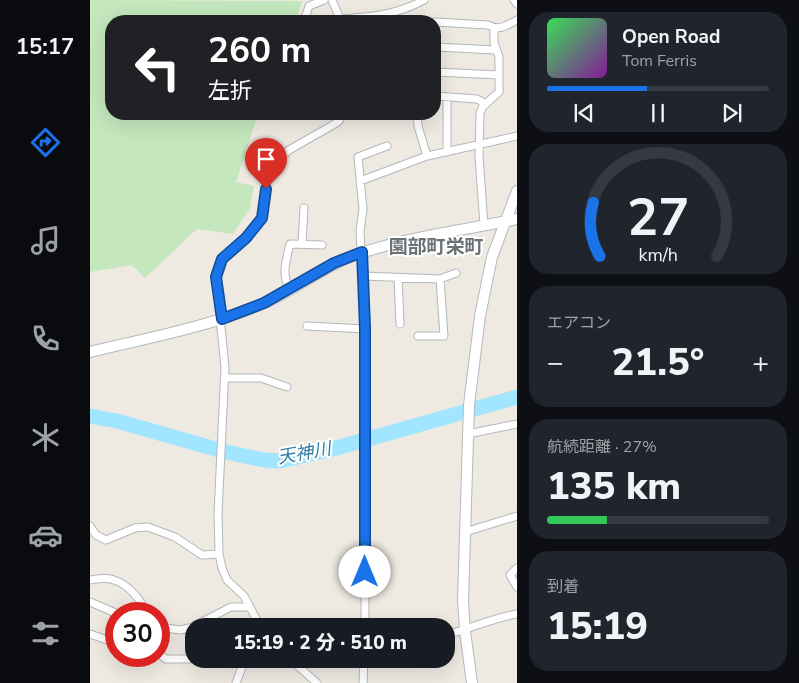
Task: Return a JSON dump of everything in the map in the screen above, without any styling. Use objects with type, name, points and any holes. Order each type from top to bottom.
[{"type":"street","points":[[306,15],[309,6],[324,0]]},
{"type":"street","points":[[332,0],[339,15]]},
{"type":"street","points":[[386,15],[412,7],[424,0]]},
{"type":"street","points":[[514,0],[516,4]]},
{"type":"street","points":[[441,22],[488,25],[494,28],[503,28],[516,20]]},
{"type":"street","points":[[484,226],[480,113],[486,104],[499,92],[498,57],[494,43],[494,28]]},
{"type":"street","points":[[441,47],[496,50]]},
{"type":"street","points":[[441,72],[499,75]]},
{"type":"street","points":[[441,97],[477,99],[486,104]]},
{"type":"street","points":[[447,98],[447,152]]},
{"type":"street","points":[[255,618],[244,596],[227,580],[219,554],[218,513],[224,378],[222,319],[216,277],[222,259],[246,238],[262,218],[268,175],[271,170],[289,150],[339,120]]},
{"type":"street","points":[[418,120],[427,156]]},
{"type":"street","points":[[360,181],[427,156],[516,136]]},
{"type":"street","points":[[364,618],[365,328],[358,157],[387,146]]},
{"type":"street","points":[[472,683],[465,630],[465,532],[469,410],[485,284],[504,222],[516,191]]},
{"type":"street","points":[[302,244],[304,208]]},
{"type":"street","points":[[90,352],[222,319],[264,303],[290,290],[334,263],[362,252],[388,244],[516,219]]},
{"type":"street","points":[[290,290],[284,280],[284,266],[290,244],[322,245]]},
{"type":"street","points":[[363,276],[440,279],[456,273]]},
{"type":"street","points":[[398,278],[400,324]]},
{"type":"street","points":[[418,336],[444,336],[440,279]]},
{"type":"street","points":[[307,326],[365,328]]},
{"type":"street","points":[[224,378],[261,378],[287,387]]},
{"type":"street","points":[[468,434],[516,424]]},
{"type":"street","points":[[465,532],[516,516]]},
{"type":"street","points":[[90,526],[96,535],[106,540],[135,528],[148,528],[175,537],[202,555],[219,554]]},
{"type":"street","points":[[516,568],[510,574],[516,587]]},
{"type":"street","points":[[90,580],[114,579],[133,592],[140,602]]},
{"type":"street","points":[[90,602],[105,608]]},
{"type":"street","points":[[211,618],[231,607],[249,607]]},
{"type":"street","points":[[455,633],[501,616],[516,614]]},
{"type":"street","points":[[170,629],[185,629]]},
{"type":"street","points":[[90,634],[105,639]]},
{"type":"street","points":[[170,658],[185,659]]},
{"type":"street","points":[[236,683],[242,668]]},
{"type":"street","points":[[300,668],[317,683]]},
{"type":"street","points":[[363,683],[364,668]]},
{"type":"green space","points":[[90,0],[302,1],[298,15],[105,15],[105,120],[256,120],[236,182],[254,186],[250,208],[233,234],[197,229],[145,278],[132,265],[90,272]]},
{"type":"waterway","name":"天神川","points":[[90,416],[117,421],[226,452],[264,460],[280,461],[329,450],[517,397]]},
{"type":"district","name":"園部町栄町","points":[[436,247]]},
{"type":"route","points":[[266,189],[262,218],[246,238],[222,259],[216,277],[222,319],[244,312],[282,295],[334,263],[362,252],[365,328],[365,572]]}]
